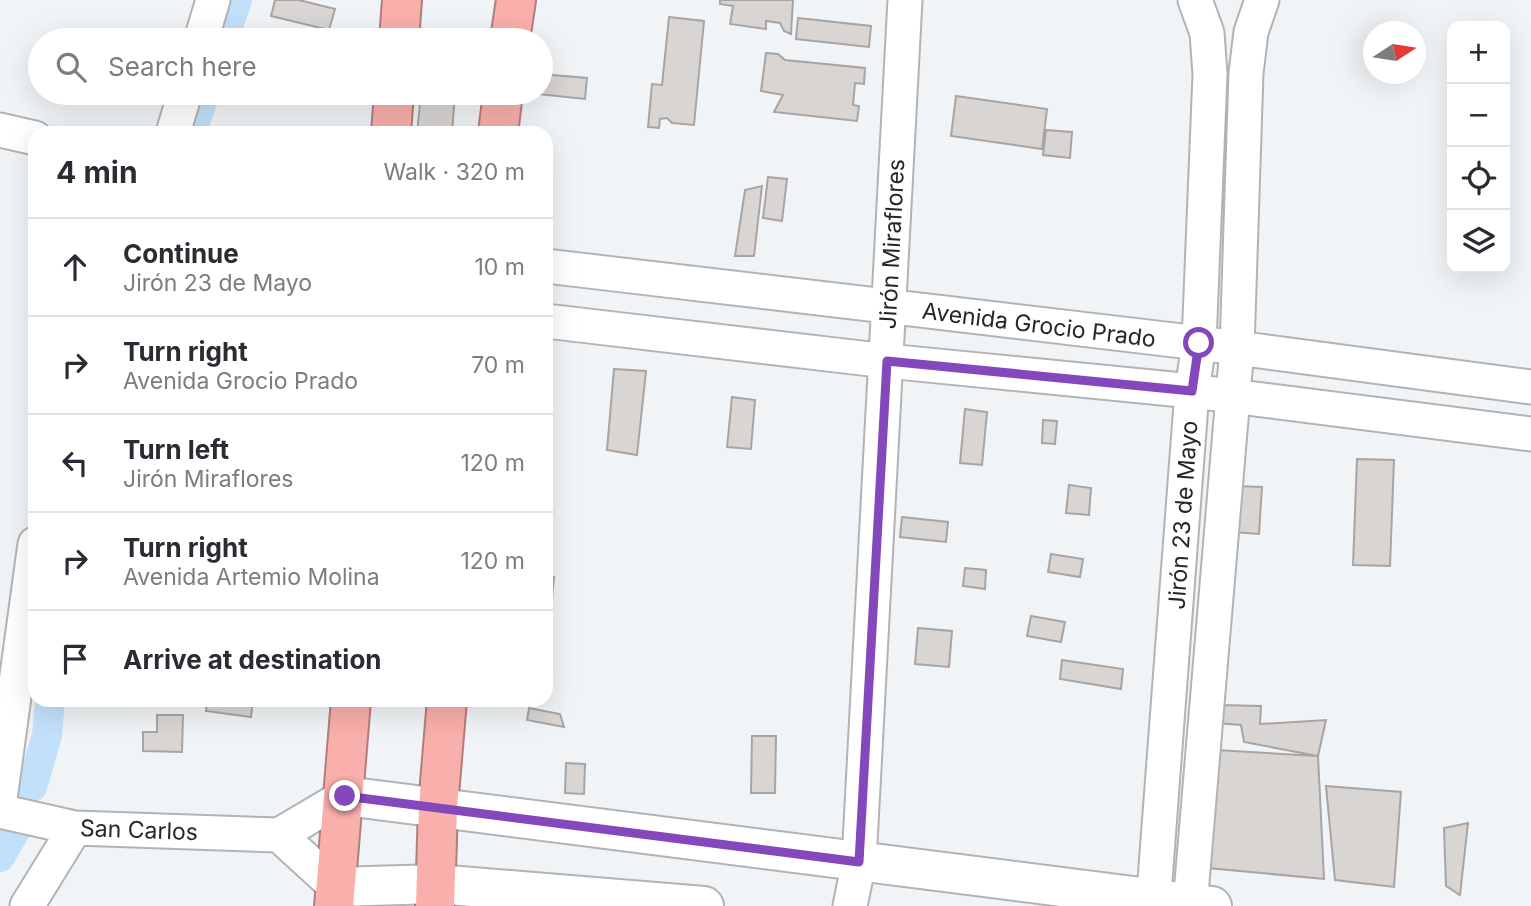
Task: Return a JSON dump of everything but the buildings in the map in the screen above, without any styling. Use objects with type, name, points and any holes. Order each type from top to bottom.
[{"type":"highway","points":[[400,28],[402,0]]},
{"type":"highway","points":[[512,28],[516,0]]},
{"type":"highway","points":[[392,126],[393,105]]},
{"type":"highway","points":[[499,126],[502,105]]},
{"type":"highway","points":[[335,896],[351,707]]},
{"type":"highway","points":[[435,895],[438,806],[446,707]]},
{"type":"street","points":[[205,28],[213,0]]},
{"type":"street","name":"Jirón Miraflores","points":[[850,906],[859,862],[905,0]]},
{"type":"street","name":"Jirón 23 de Mayo","points":[[1153,903],[1192,391],[1199,343],[1210,74],[1207,33],[1195,0]]},
{"type":"street","name":"Jirón 23 de Mayo","points":[[1197,905],[1237,348],[1246,73],[1251,32],[1262,0]]},
{"type":"street","points":[[175,126],[181,105]]},
{"type":"street","points":[[0,130],[28,136]]},
{"type":"street","name":"Avenida Grocio Prado","points":[[553,267],[1199,343],[1531,387]]},
{"type":"street","name":"Avenida Grocio Prado","points":[[553,322],[887,361],[1192,391],[1531,434]]},
{"type":"street","points":[[0,799],[13,587],[28,558]]},
{"type":"street","points":[[704,906],[435,895],[335,896],[279,835],[345,796],[438,806],[1153,903],[1197,905]]},
{"type":"street","name":"San Carlos","points":[[0,811],[75,828],[279,835]]},
{"type":"street","points":[[27,906],[75,828]]},
{"type":"waterway","points":[[227,28],[237,0]]},
{"type":"waterway","points":[[193,126],[201,105]]},
{"type":"waterway","points":[[32,787],[47,735],[49,707]]},
{"type":"waterway","points":[[0,857],[17,827]]},
{"type":"route","points":[[345,796],[859,862],[887,361],[1192,391],[1199,343]]}]
